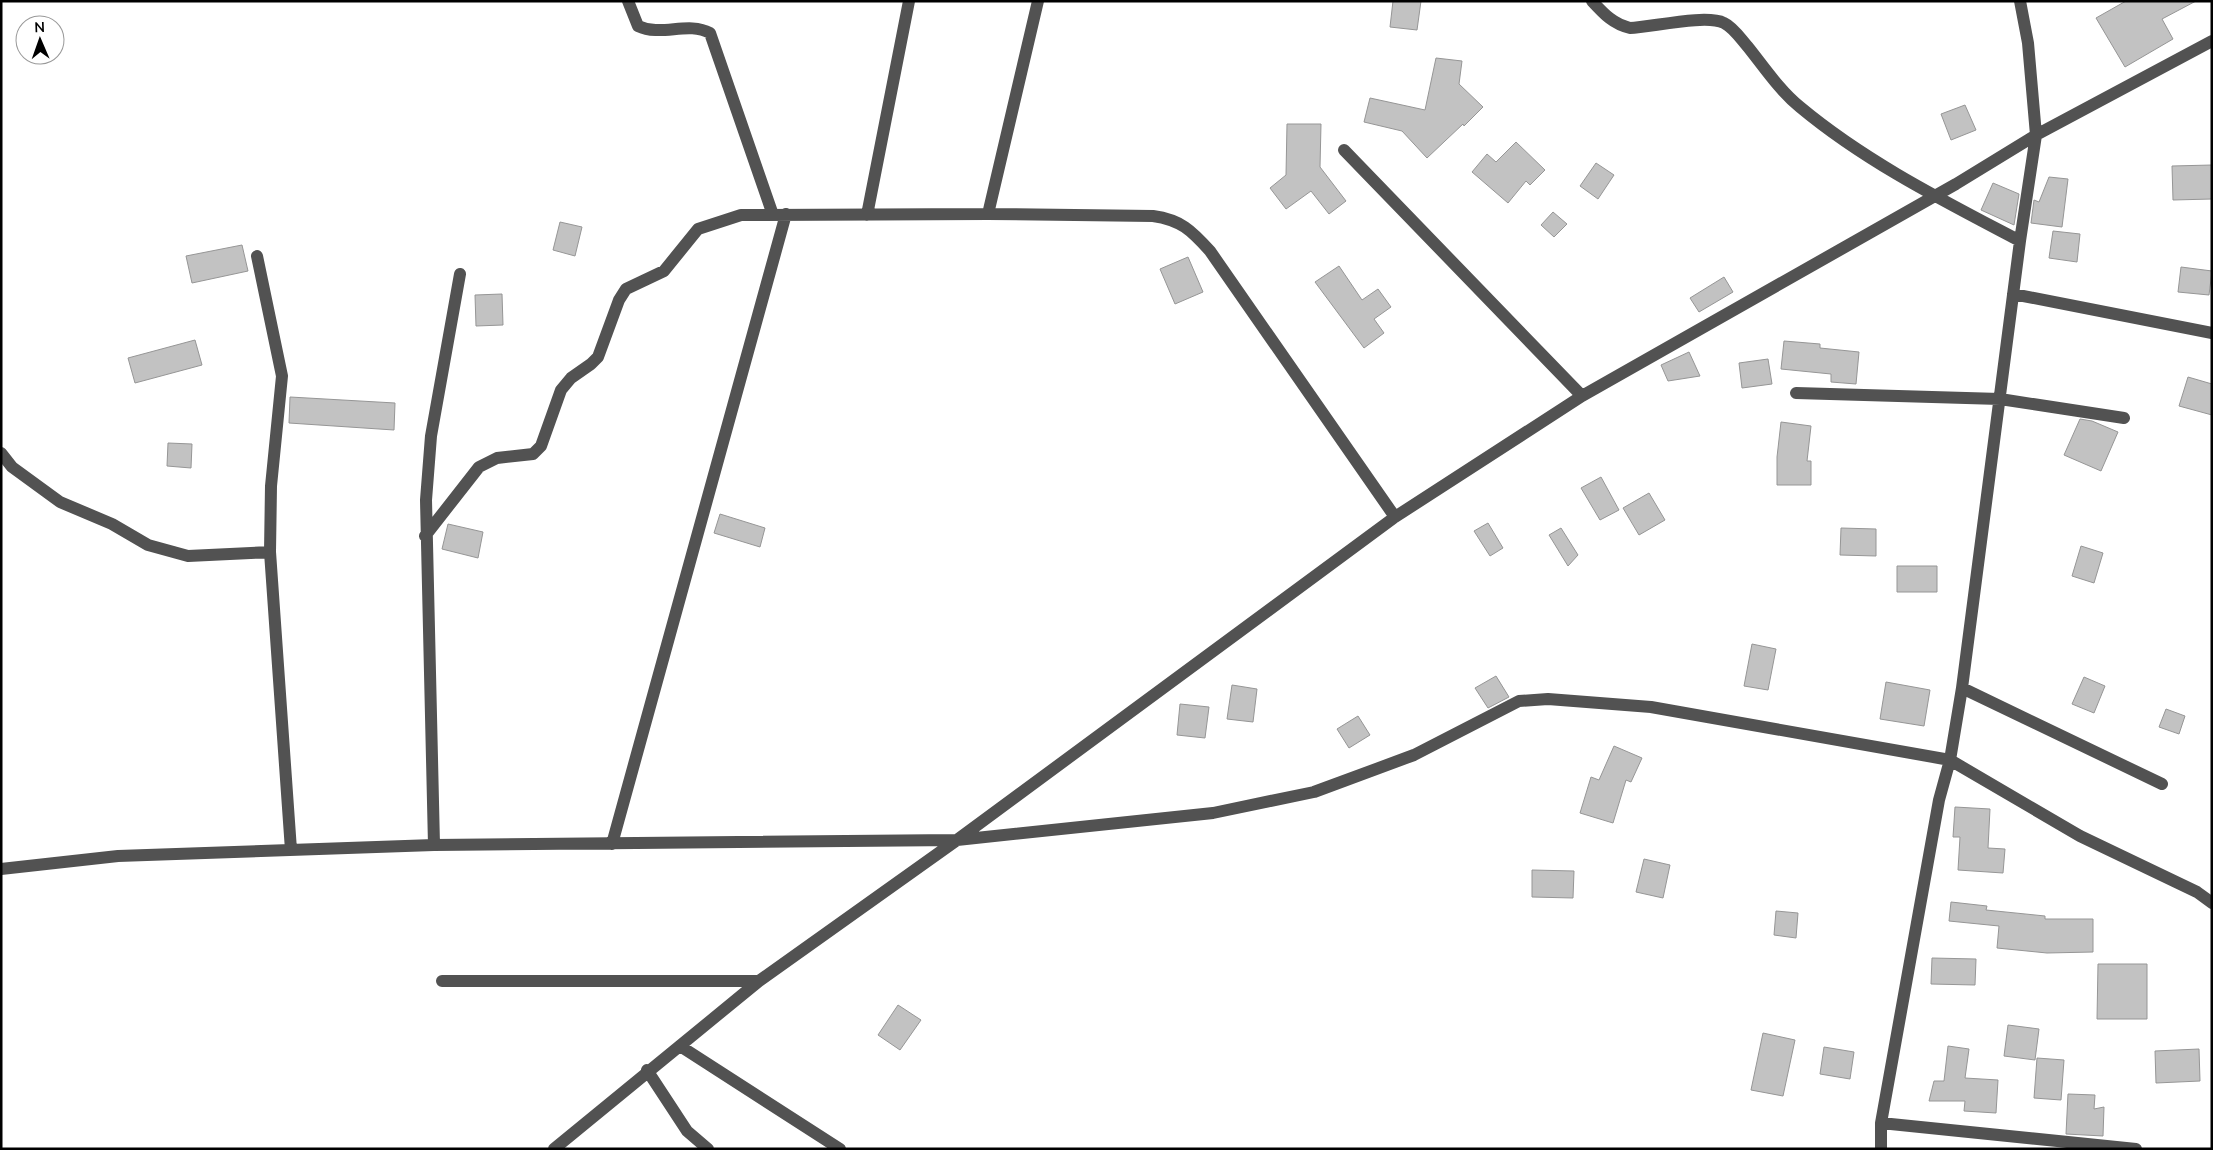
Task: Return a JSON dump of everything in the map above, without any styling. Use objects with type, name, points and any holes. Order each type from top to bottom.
[{"type":"street","points":[[628,1],[638,26],[648,31],[702,28],[710,33],[773,215]]},
{"type":"street","points":[[868,215],[909,1]]},
{"type":"street","points":[[988,214],[1038,1]]},
{"type":"street","points":[[1592,1],[1609,19],[1619,26],[1630,28],[1710,19],[1724,23],[1739,37],[1798,106],[1845,141],[1933,195],[2020,241]]},
{"type":"street","points":[[1882,1149],[1881,1123],[1939,800],[1950,760],[1962,688],[2020,241],[2036,135],[2028,43],[2020,1]]},
{"type":"street","points":[[559,1147],[647,1070],[680,1046],[759,981],[957,840],[1396,517],[1582,396],[1933,195],[1956,184],[2036,135],[2212,41]]},
{"type":"street","points":[[1344,150],[1582,396]]},
{"type":"street","points":[[612,844],[786,214]]},
{"type":"street","points":[[425,536],[479,467],[497,458],[533,454],[541,446],[560,390],[571,378],[598,357],[619,300],[626,290],[664,271],[698,229],[741,215],[786,214],[1152,216],[1169,219],[1184,225],[1210,251],[1396,517]]},
{"type":"street","points":[[257,256],[282,376],[271,486],[270,552],[291,850]]},
{"type":"street","points":[[434,845],[425,536],[426,500],[431,436],[460,274]]},
{"type":"street","points":[[2013,294],[2212,333]]},
{"type":"street","points":[[1796,393],[2000,399],[2124,418]]},
{"type":"street","points":[[1,453],[12,467],[60,502],[112,524],[148,545],[188,556],[270,552]]},
{"type":"street","points":[[1962,688],[2162,784]]},
{"type":"street","points":[[1,869],[118,856],[434,845],[957,840],[1213,813],[1314,792],[1414,755],[1519,701],[1548,699],[1650,707],[1950,760],[2080,836],[2197,892],[2212,903]]},
{"type":"street","points":[[442,981],[759,981]]},
{"type":"street","points":[[680,1046],[840,1149]]},
{"type":"street","points":[[647,1070],[687,1131],[708,1149]]},
{"type":"street","points":[[1881,1123],[2136,1149]]},
{"type":"building","points":[[1393,1],[1421,1],[1417,30],[1390,27]]},
{"type":"building","points":[[2126,1],[2196,1],[2162,19],[2173,39],[2125,67],[2096,18]]},
{"type":"building","points":[[1436,58],[1462,61],[1459,84],[1483,107],[1427,158],[1402,131],[1364,122],[1370,98],[1425,110]]},
{"type":"building","points":[[1965,105],[1976,130],[1951,140],[1941,114]]},
{"type":"building","points":[[1287,124],[1321,124],[1320,167],[1346,201],[1329,214],[1311,191],[1286,209],[1270,188],[1286,175]]},
{"type":"building","points":[[1516,142],[1545,170],[1530,185],[1526,181],[1508,203],[1472,172],[1487,154],[1496,162]]},
{"type":"building","points":[[1596,163],[1614,175],[1598,199],[1580,186]]},
{"type":"building","points":[[2212,165],[2212,199],[2173,200],[2172,166]]},
{"type":"building","points":[[2049,177],[2068,179],[2062,227],[2031,223],[2034,200],[2039,202]]},
{"type":"building","points":[[1993,183],[2019,194],[2014,225],[1981,210]]},
{"type":"building","points":[[1553,212],[1567,224],[1554,237],[1541,225]]},
{"type":"building","points":[[560,222],[582,227],[575,256],[553,250]]},
{"type":"building","points":[[2053,231],[2080,234],[2077,262],[2049,258]]},
{"type":"building","points":[[242,245],[248,271],[192,283],[186,256]]},
{"type":"building","points":[[1188,257],[1203,292],[1175,304],[1160,269]]},
{"type":"building","points":[[1339,266],[1362,300],[1378,289],[1391,307],[1374,319],[1384,333],[1364,348],[1315,282]]},
{"type":"building","points":[[2181,267],[2212,271],[2209,295],[2178,292]]},
{"type":"building","points":[[1724,277],[1733,292],[1699,312],[1690,298]]},
{"type":"building","points":[[502,294],[503,325],[476,326],[475,295]]},
{"type":"building","points":[[195,340],[202,365],[135,383],[128,358]]},
{"type":"building","points":[[1784,341],[1820,344],[1820,348],[1859,352],[1856,384],[1831,382],[1831,374],[1781,369]]},
{"type":"building","points":[[1689,352],[1700,376],[1668,381],[1661,365]]},
{"type":"building","points":[[1768,359],[1772,384],[1742,388],[1739,363]]},
{"type":"building","points":[[2188,377],[2212,384],[2212,415],[2179,406]]},
{"type":"building","points":[[290,397],[395,403],[394,430],[289,423]]},
{"type":"building","points":[[2080,419],[2092,421],[2118,432],[2101,471],[2064,455]]},
{"type":"building","points":[[1781,422],[1811,426],[1807,461],[1811,461],[1811,485],[1777,485],[1777,457]]},
{"type":"building","points":[[168,443],[192,444],[191,468],[167,466]]},
{"type":"building","points":[[1601,477],[1619,510],[1600,520],[1581,488]]},
{"type":"building","points":[[1649,493],[1665,520],[1639,535],[1623,508]]},
{"type":"building","points":[[720,514],[765,528],[760,547],[714,533]]},
{"type":"building","points":[[1488,523],[1503,548],[1490,556],[1474,531]]},
{"type":"building","points":[[448,524],[483,532],[478,558],[442,549]]},
{"type":"building","points":[[1561,528],[1578,555],[1568,566],[1549,535]]},
{"type":"building","points":[[1841,528],[1876,529],[1876,556],[1840,555]]},
{"type":"building","points":[[2081,546],[2103,553],[2094,583],[2072,576]]},
{"type":"building","points":[[1897,566],[1937,566],[1937,592],[1897,592]]},
{"type":"building","points":[[1752,644],[1776,649],[1768,690],[1744,686]]},
{"type":"building","points":[[1496,676],[1509,697],[1488,708],[1475,688]]},
{"type":"building","points":[[2084,677],[2105,686],[2094,713],[2072,704]]},
{"type":"building","points":[[1886,682],[1930,690],[1924,726],[1880,719]]},
{"type":"building","points":[[1232,685],[1257,689],[1253,722],[1227,719]]},
{"type":"building","points":[[1180,704],[1209,707],[1205,738],[1177,735]]},
{"type":"building","points":[[2166,709],[2185,716],[2179,734],[2159,727]]},
{"type":"building","points":[[1358,716],[1370,735],[1349,748],[1337,729]]},
{"type":"building","points":[[1614,746],[1642,758],[1631,782],[1626,780],[1613,823],[1580,813],[1591,777],[1599,780]]},
{"type":"building","points":[[1955,807],[1990,809],[1988,848],[2005,849],[2003,873],[1958,870],[1960,837],[1953,837]]},
{"type":"building","points":[[1644,859],[1670,865],[1663,898],[1636,892]]},
{"type":"building","points":[[1532,870],[1574,871],[1573,898],[1532,897]]},
{"type":"building","points":[[1951,902],[1987,906],[1986,910],[2045,916],[2045,919],[2093,919],[2093,952],[2047,953],[1997,948],[1999,926],[1949,921]]},
{"type":"building","points":[[1776,911],[1798,913],[1796,938],[1774,935]]},
{"type":"building","points":[[1932,958],[1976,959],[1975,985],[1931,984]]},
{"type":"building","points":[[2098,964],[2147,964],[2147,1019],[2097,1019]]},
{"type":"building","points":[[898,1005],[921,1020],[900,1050],[878,1035]]},
{"type":"building","points":[[2008,1025],[2039,1029],[2035,1060],[2004,1056]]},
{"type":"building","points":[[1763,1033],[1795,1040],[1783,1096],[1751,1090]]},
{"type":"building","points":[[1948,1046],[1969,1049],[1965,1078],[1998,1080],[1996,1113],[1964,1111],[1965,1101],[1929,1101],[1934,1081],[1944,1081]]},
{"type":"building","points":[[1824,1047],[1854,1052],[1850,1079],[1820,1074]]},
{"type":"building","points":[[2199,1049],[2200,1081],[2156,1083],[2155,1051]]},
{"type":"building","points":[[2037,1058],[2064,1060],[2061,1100],[2034,1098]]},
{"type":"building","points":[[2068,1094],[2095,1095],[2094,1109],[2104,1107],[2103,1136],[2066,1134]]}]
